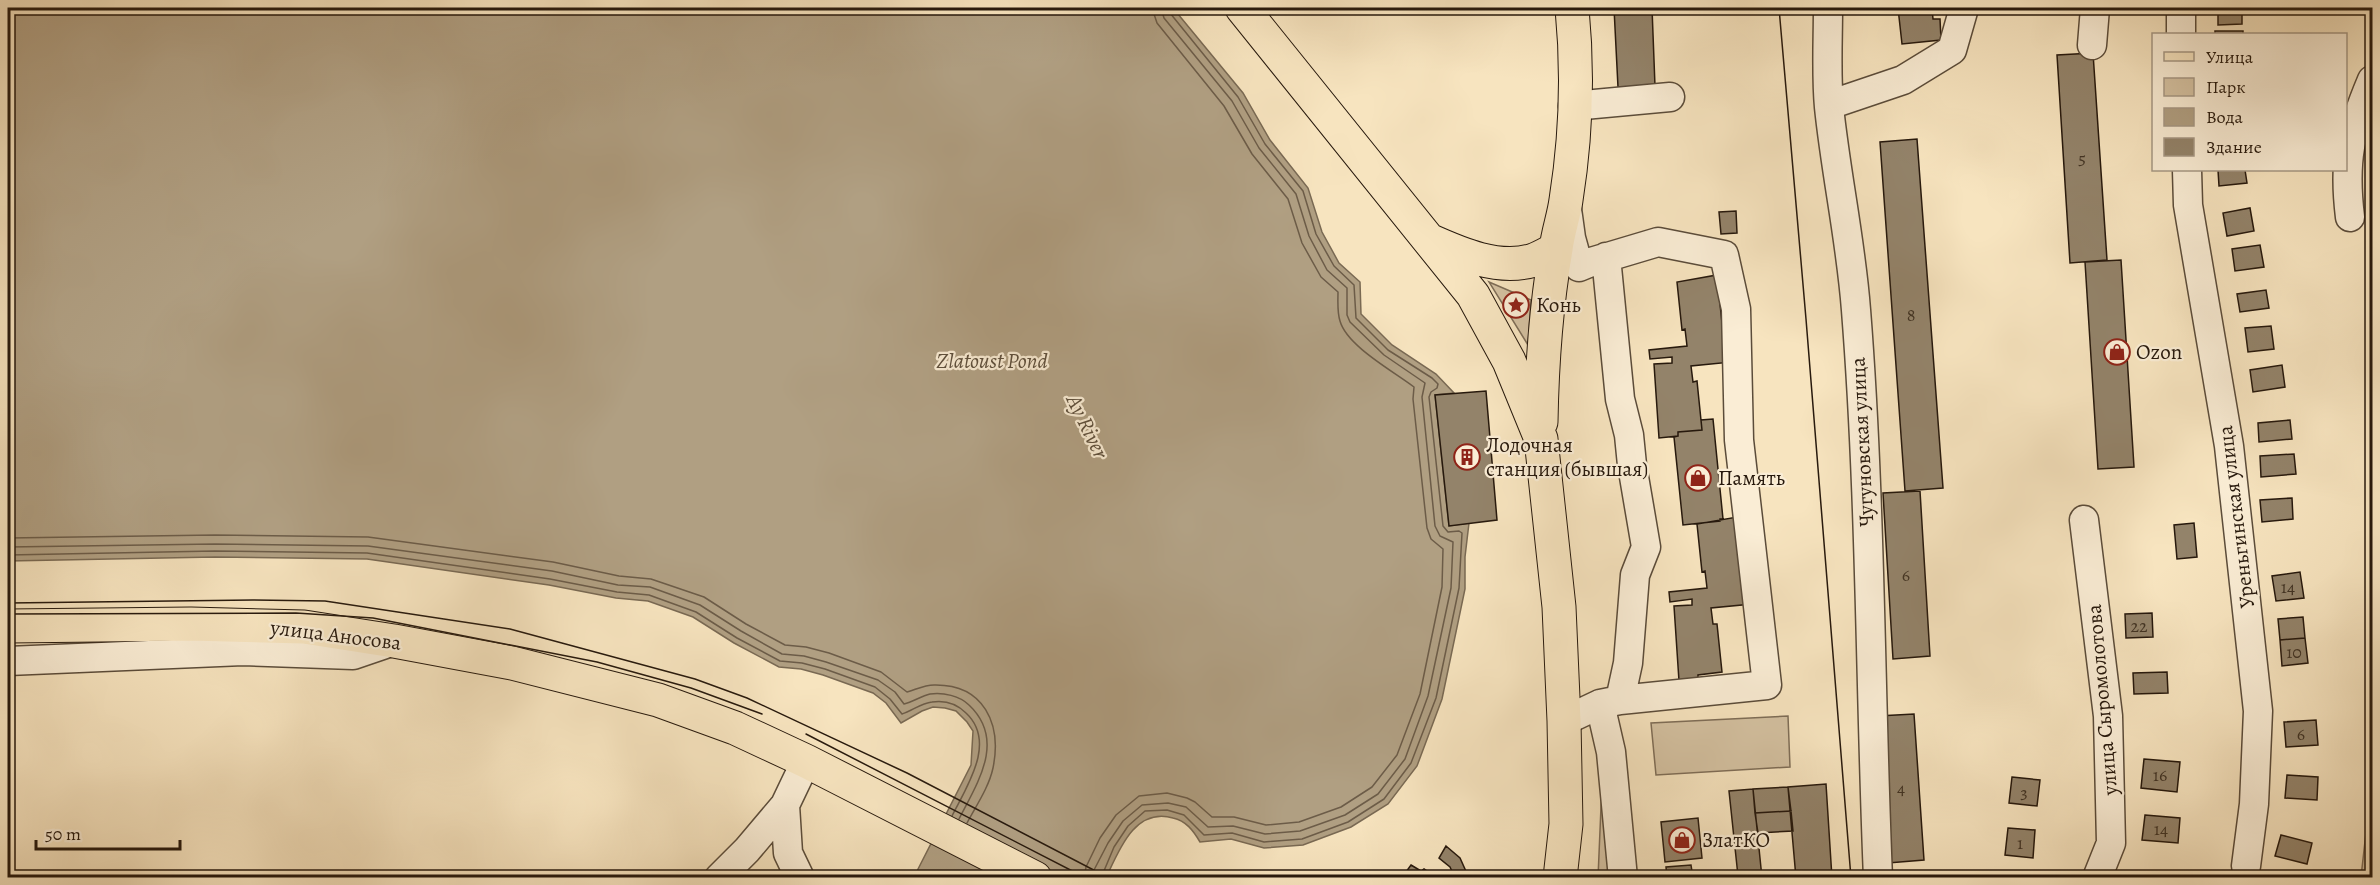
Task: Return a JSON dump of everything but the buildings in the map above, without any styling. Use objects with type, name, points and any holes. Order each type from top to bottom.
[{"type":"main road","points":[[1242,8],[1473,295],[1509,360],[1541,439]]},
{"type":"main road","points":[[1560,878],[1566,824],[1564,721],[1558,607],[1541,439],[1542,362],[1556,249],[1566,200],[1575,43],[1572,8]]},
{"type":"main road","points":[[1426,238],[1457,253],[1495,263],[1533,260],[1556,249]]},
{"type":"main road","name":"улица Аносова","points":[[8,626],[191,624],[292,627],[394,640],[512,663],[658,700],[735,728],[806,761],[1035,878]]},
{"type":"street","name":"Чугуновская улица","points":[[1828,8],[1829,105],[1856,309],[1866,515],[1872,673],[1871,724],[1878,878]]},
{"type":"street","points":[[1829,105],[1903,80],[1952,50],[1964,8]]},
{"type":"street","points":[[2091,45],[2095,8]]},
{"type":"street","points":[[2181,8],[2181,33]]},
{"type":"street","points":[[2350,217],[2346,184],[2350,144],[2355,120],[2373,80]]},
{"type":"street","points":[[1573,105],[1670,97]]},
{"type":"street","name":"Уреньгинская улица","points":[[2187,171],[2188,205],[2229,446],[2258,711],[2254,804],[2246,866]]},
{"type":"street","points":[[1564,721],[1610,703],[1767,685],[1739,440],[1736,309],[1724,255],[1658,242],[1579,267],[1571,238],[1566,200]]},
{"type":"street","points":[[1606,257],[1620,399],[1629,435],[1647,547],[1635,575],[1628,663],[1610,703],[1611,752],[1623,878]]},
{"type":"street","name":"улица Сыромолотова","points":[[2084,520],[2108,728],[2111,843],[2097,878]]},
{"type":"street","points":[[8,661],[243,651],[353,655],[394,640]]},
{"type":"street","points":[[719,878],[785,806],[806,761]]},
{"type":"street","points":[[785,806],[788,853],[800,878]]},
{"type":"green space","points":[[1489,282],[1531,300],[1528,345]]},
{"type":"green space","points":[[1788,716],[1790,767],[1656,775],[1651,723]]},
{"type":"green space","points":[[2372,779],[2372,877],[2361,877]]},
{"type":"green space","points":[[1602,783],[1611,877],[1598,878]]},
{"type":"water","name":"Zlatoust Pond","points":[[8,8],[1173,8],[1243,93],[1270,140],[1308,188],[1322,232],[1339,263],[1360,282],[1361,314],[1392,345],[1436,374],[1454,393],[1435,395],[1449,526],[1469,523],[1465,557],[1465,589],[1442,699],[1417,766],[1388,804],[1351,827],[1303,845],[1264,848],[1231,839],[1200,842],[1182,821],[1160,816],[1148,819],[1130,833],[1106,878],[914,877],[971,765],[973,731],[967,722],[956,711],[933,707],[901,723],[886,703],[873,693],[823,675],[801,669],[779,667],[734,643],[693,617],[648,601],[367,559],[215,557],[8,561]]},
{"type":"tram line","points":[[1779,8],[1851,878]]},
{"type":"tram line","points":[[8,603],[325,601],[510,629],[695,679],[747,698],[907,773],[1109,878]]},
{"type":"tram line","points":[[8,614],[296,613],[373,618],[597,662],[691,688],[762,714]]},
{"type":"tram line","points":[[806,734],[1086,878]]},
{"type":"place","name":"Конь","points":[[1516,305]]},
{"type":"place","name":"Ozon","points":[[2117,352]]},
{"type":"place","name":"Лодочная станция (бывшая)","points":[[1467,457]]},
{"type":"place","name":"Память","points":[[1698,478]]},
{"type":"place","name":"ЗлатКО","points":[[1682,840]]},
{"type":"water label","name":"Ay River","points":[[1088,426]]}]
